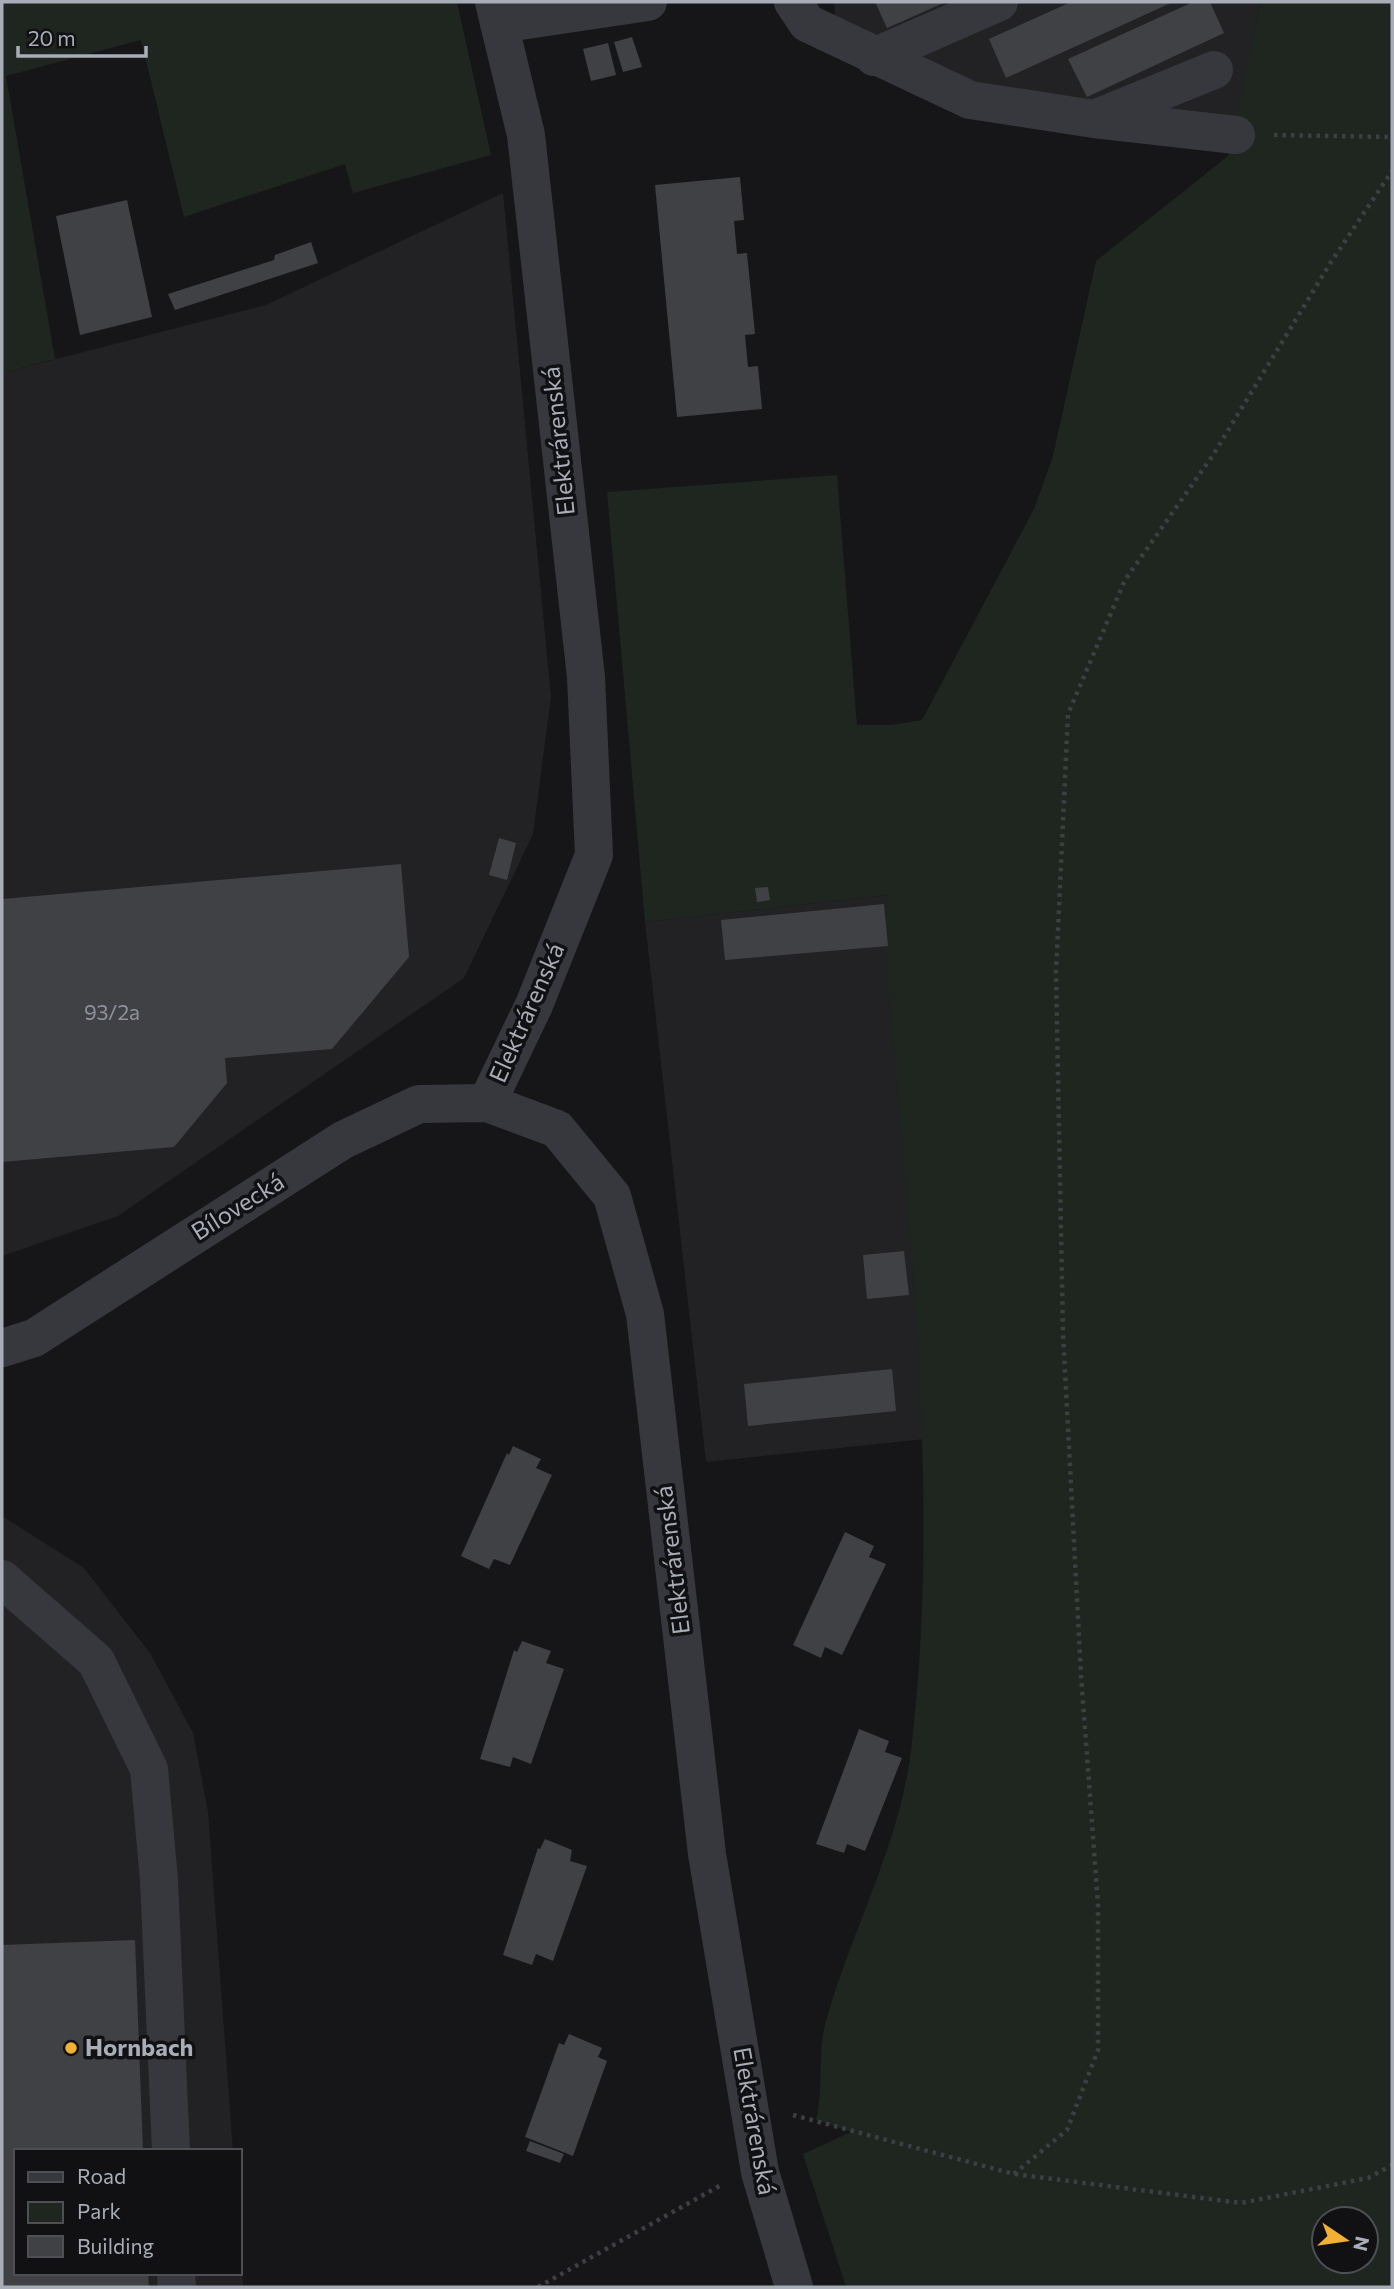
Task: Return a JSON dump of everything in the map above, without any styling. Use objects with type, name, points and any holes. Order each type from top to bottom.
[{"type":"street","points":[[497,13],[648,2]]},
{"type":"street","points":[[793,2],[807,23],[874,57],[970,100],[1094,119],[1236,135]]},
{"type":"street","points":[[874,57],[999,2]]},
{"type":"street","name":"Elektrárenská","points":[[497,13],[526,135],[586,677],[594,855],[534,1005],[486,1103],[556,1129],[612,1196],[645,1314],[707,1854],[760,2172],[794,2287]]},
{"type":"street","points":[[1094,119],[1213,71]]},
{"type":"street","name":"Bílovecká","points":[[2,1348],[34,1338],[342,1140],[419,1104],[486,1103]]},
{"type":"street","points":[[2,1579],[96,1661],[149,1769],[159,1880],[171,2149]]},
{"type":"path","points":[[1236,135],[1392,137]]},
{"type":"path","points":[[1014,2174],[1067,2130],[1098,2050],[1098,1905],[1081,1675],[1063,1333],[1056,974],[1068,713],[1125,580],[1213,454],[1331,262],[1392,171]]},
{"type":"path","points":[[751,2107],[816,2120],[1014,2174],[1241,2203],[1368,2178],[1392,2165]]},
{"type":"path","points":[[538,2287],[735,2176],[760,2172]]},
{"type":"shaded area","points":[[834,2],[1261,2],[1237,123],[1132,132],[838,51]]},
{"type":"shaded area","points":[[503,193],[551,697],[533,834],[464,978],[118,1216],[2,1256],[2,373],[266,305]]},
{"type":"shaded area","points":[[887,895],[925,1439],[706,1462],[645,922]]},
{"type":"shaded area","points":[[2,1516],[84,1568],[150,1653],[193,1733],[208,1812],[233,2149],[14,2149],[14,2275],[242,2275],[242,2271],[243,2287],[2,2287]]},
{"type":"green space","points":[[2,2],[457,2],[491,155],[353,193],[345,164],[184,217],[141,40],[6,76],[55,359],[2,373]]},
{"type":"green space","points":[[1261,2],[1392,2],[1392,2287],[846,2287],[803,2154],[851,2132],[816,2120],[823,2036],[835,1991],[885,1856],[905,1787],[920,1650],[923,1550],[918,1348],[885,945],[887,895],[645,922],[607,492],[837,475],[857,725],[892,725],[922,720],[1034,509],[1053,456],[1096,261],[1228,156]]},
{"type":"building","points":[[875,2],[946,2],[887,28]]},
{"type":"building","points":[[1071,2],[1173,2],[1006,78],[989,39]]},
{"type":"building","points":[[1193,2],[1210,2],[1224,33],[1087,97],[1068,59]]},
{"type":"building","points":[[632,37],[642,67],[623,72],[614,42]]},
{"type":"building","points":[[608,43],[616,75],[591,81],[583,49]]},
{"type":"building","points":[[740,177],[744,220],[734,221],[737,254],[747,253],[755,334],[745,335],[748,367],[758,366],[762,409],[677,417],[655,185]]},
{"type":"building","points":[[127,200],[152,317],[80,335],[56,216]]},
{"type":"building","points":[[311,242],[318,263],[175,310],[168,294],[274,260],[275,255]]},
{"type":"building","points":[[499,838],[516,843],[507,880],[489,875]]},
{"type":"building","points":[[401,864],[409,957],[332,1049],[225,1058],[227,1083],[174,1147],[2,1162],[2,899]]},
{"type":"building","points":[[768,887],[770,900],[757,902],[755,888]]},
{"type":"building","points":[[884,904],[888,946],[725,960],[721,920]]},
{"type":"building","points":[[904,1251],[909,1295],[867,1299],[863,1255]]},
{"type":"building","points":[[892,1369],[896,1411],[748,1426],[744,1384]]},
{"type":"building","points":[[513,1446],[541,1459],[536,1468],[552,1475],[510,1565],[494,1559],[489,1569],[461,1556],[507,1453],[509,1455]]},
{"type":"building","points":[[845,1532],[874,1546],[869,1557],[886,1564],[842,1655],[825,1647],[821,1658],[793,1645]]},
{"type":"building","points":[[522,1641],[551,1651],[546,1663],[564,1669],[531,1764],[513,1757],[510,1767],[480,1759],[514,1650],[517,1652]]},
{"type":"building","points":[[859,1729],[889,1741],[885,1752],[902,1758],[865,1851],[847,1844],[844,1853],[816,1844]]},
{"type":"building","points":[[545,1839],[572,1850],[570,1861],[587,1866],[553,1961],[536,1954],[532,1965],[503,1955],[538,1848],[540,1849]]},
{"type":"building","name":"Hornbach","points":[[135,1940],[143,2149],[14,2149],[14,2275],[148,2275],[149,2287],[2,2287],[2,1945]]},
{"type":"building","points":[[569,2034],[602,2048],[598,2057],[607,2061],[573,2156],[525,2137],[559,2043],[564,2045]]},
{"type":"building","points":[[530,2141],[564,2154],[560,2163],[526,2151]]},
{"type":"place","name":"Hornbach","points":[[71,2048]]}]
